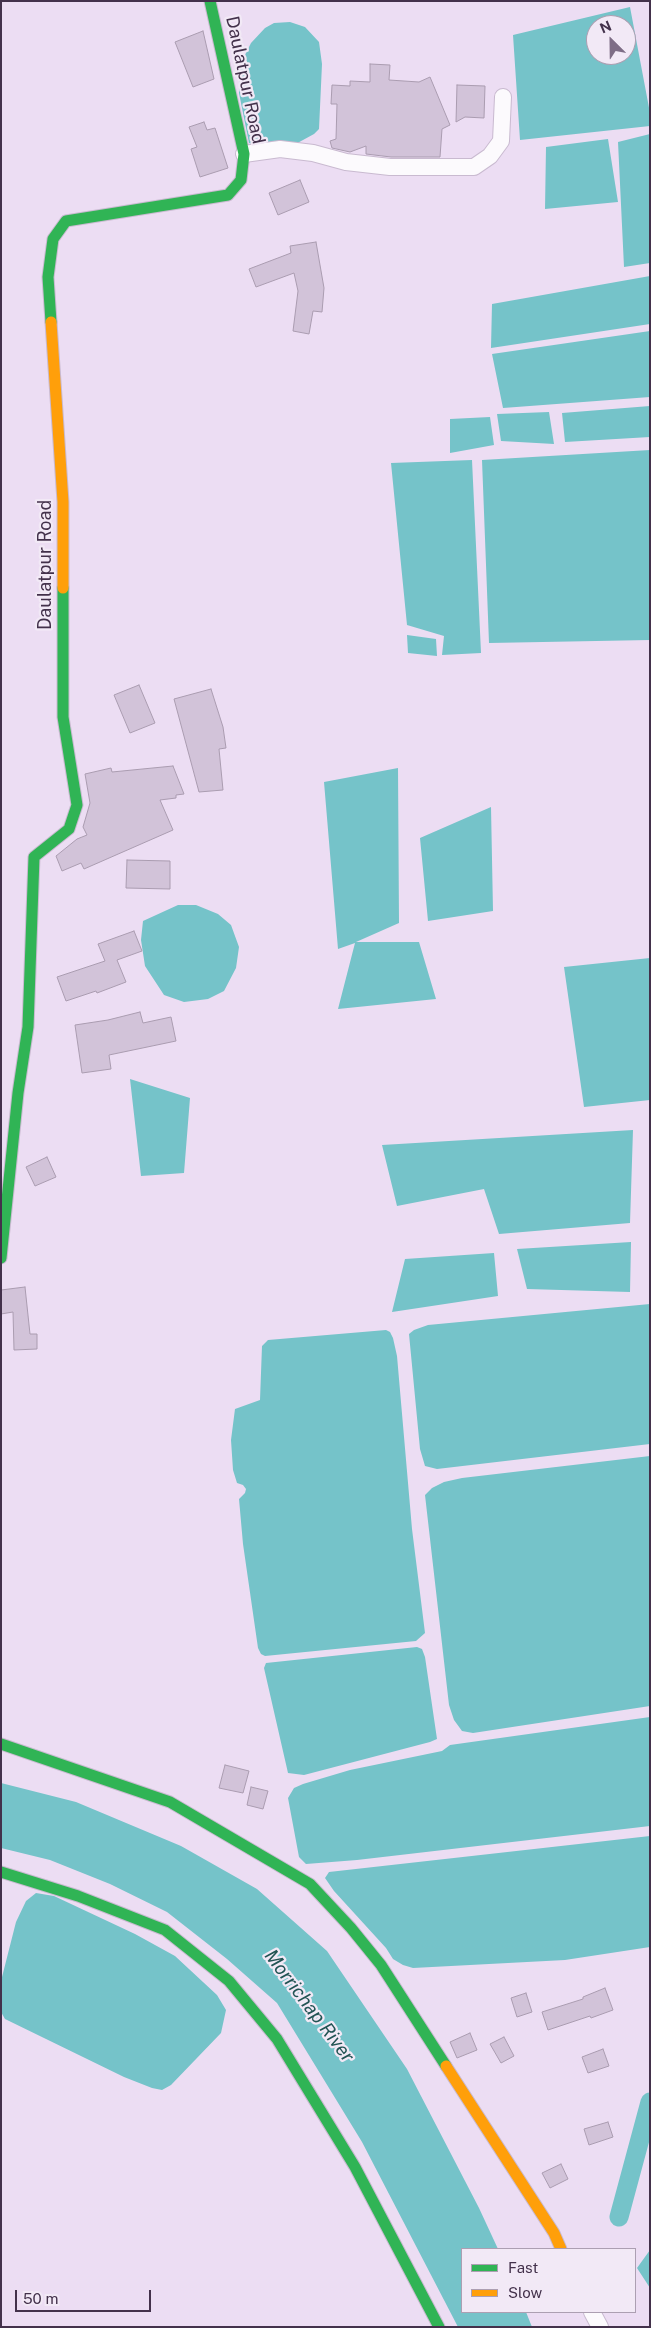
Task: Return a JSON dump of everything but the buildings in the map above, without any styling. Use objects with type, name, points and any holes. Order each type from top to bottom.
[{"type":"street","name":"Daulatpur Road","points":[[1,1258],[18,1093],[28,1027],[34,857],[70,829],[77,805],[63,717],[63,502],[48,277],[53,239],[66,221],[228,195],[241,180],[244,154],[210,1]]},
{"type":"street","points":[[244,154],[280,149],[313,152],[346,162],[390,167],[474,167],[490,156],[501,141],[503,96]]},
{"type":"street","points":[[1,1744],[170,1802],[310,1884],[351,1928],[390,1979],[554,2233],[561,2248]]},
{"type":"street","points":[[1,1872],[78,1896],[165,1930],[229,1980],[277,2039],[355,2167],[439,2327]]},
{"type":"street","points":[[593,2313],[600,2327]]},
{"type":"water","points":[[630,7],[632,15],[597,15]]},
{"type":"water","points":[[586,18],[586,65],[636,65],[636,39],[650,113],[650,126],[520,140],[513,35]]},
{"type":"water","points":[[290,22],[305,27],[319,42],[322,64],[319,129],[314,134],[292,146],[256,145],[249,143],[239,93],[239,67],[251,43],[265,28],[274,23]]},
{"type":"water","points":[[650,134],[650,263],[624,267],[618,142]]},
{"type":"water","points":[[608,139],[618,202],[545,209],[546,147]]},
{"type":"water","points":[[650,276],[650,324],[491,348],[492,304]]},
{"type":"water","points":[[650,331],[650,397],[503,408],[492,354]]},
{"type":"water","points":[[650,406],[650,437],[565,442],[562,413]]},
{"type":"water","points":[[549,412],[554,444],[501,441],[497,414]]},
{"type":"water","points":[[490,417],[494,445],[450,453],[450,419]]},
{"type":"water","points":[[650,450],[650,640],[489,643],[482,460]]},
{"type":"water","points":[[472,460],[481,653],[442,655],[444,636],[407,625],[391,463]]},
{"type":"water","points":[[407,635],[436,639],[437,656],[408,653]]},
{"type":"water","points":[[398,768],[399,923],[356,942],[419,942],[436,999],[338,1009],[355,943],[338,949],[324,782]]},
{"type":"water","points":[[491,807],[493,911],[428,921],[420,838]]},
{"type":"water","points":[[178,905],[196,905],[218,914],[231,925],[239,947],[236,968],[224,991],[208,999],[184,1002],[164,995],[145,966],[141,940],[143,921]]},
{"type":"water","points":[[650,958],[650,1100],[584,1107],[564,967]]},
{"type":"water","points":[[130,1079],[190,1098],[184,1173],[141,1176]]},
{"type":"water","points":[[633,1130],[630,1223],[499,1234],[484,1189],[397,1206],[382,1145]]},
{"type":"water","points":[[631,1242],[630,1292],[527,1289],[517,1249]]},
{"type":"water","points":[[494,1253],[498,1296],[392,1312],[405,1259]]},
{"type":"water","points":[[650,1304],[650,1444],[437,1469],[425,1466],[420,1449],[409,1334],[414,1330],[428,1325]]},
{"type":"water","points":[[386,1330],[390,1332],[393,1338],[397,1356],[412,1529],[425,1633],[416,1641],[265,1656],[261,1654],[258,1648],[243,1544],[239,1499],[246,1489],[243,1485],[237,1483],[233,1470],[231,1440],[235,1409],[260,1400],[262,1346],[268,1340]]},
{"type":"water","points":[[650,1456],[650,1706],[473,1733],[462,1731],[454,1720],[449,1705],[425,1495],[432,1488],[444,1482],[462,1478]]},
{"type":"water","points":[[417,1647],[422,1649],[425,1657],[437,1739],[304,1775],[288,1773],[264,1668],[266,1663]]},
{"type":"water","points":[[650,1717],[650,1826],[357,1860],[306,1864],[299,1857],[288,1798],[294,1788],[303,1784],[350,1770],[442,1751],[450,1745]]},
{"type":"water","name":"Morrichap River","points":[[1,1783],[76,1802],[181,1846],[257,1889],[327,1951],[407,2069],[479,2208],[498,2248],[461,2248],[461,2313],[526,2313],[532,2327],[458,2327],[362,2142],[277,2003],[227,1959],[167,1912],[110,1884],[50,1860],[1,1848]]},
{"type":"water","points":[[650,1836],[650,1947],[565,1960],[413,1968],[403,1965],[393,1959],[386,1948],[334,1891],[325,1878],[329,1872]]},
{"type":"water","points":[[36,1893],[54,1896],[135,1934],[175,1956],[217,1995],[226,2010],[221,2033],[171,2085],[162,2090],[124,2077],[5,2019],[1,2012],[1,1981],[16,1922],[26,1901]]},
{"type":"water","points":[[650,2250],[650,2288],[637,2268]]},
{"type":"waterway","points":[[619,2217],[650,2102]]},
{"type":"traffic: fast","points":[[51,322],[48,277],[53,239],[66,221],[228,195],[241,180],[244,154],[210,1]]},
{"type":"traffic: fast","points":[[1,1258],[18,1093],[28,1027],[34,857],[69,829],[77,805],[63,717],[63,588]]},
{"type":"traffic: fast","points":[[1,1744],[170,1802],[310,1884],[351,1928],[381,1965],[446,2066]]},
{"type":"traffic: fast","points":[[1,1872],[78,1896],[165,1930],[229,1981],[277,2039],[355,2167],[439,2327]]},
{"type":"traffic: slow","points":[[51,322],[63,502],[63,588]]},
{"type":"traffic: slow","points":[[446,2066],[554,2233],[561,2248]]}]
